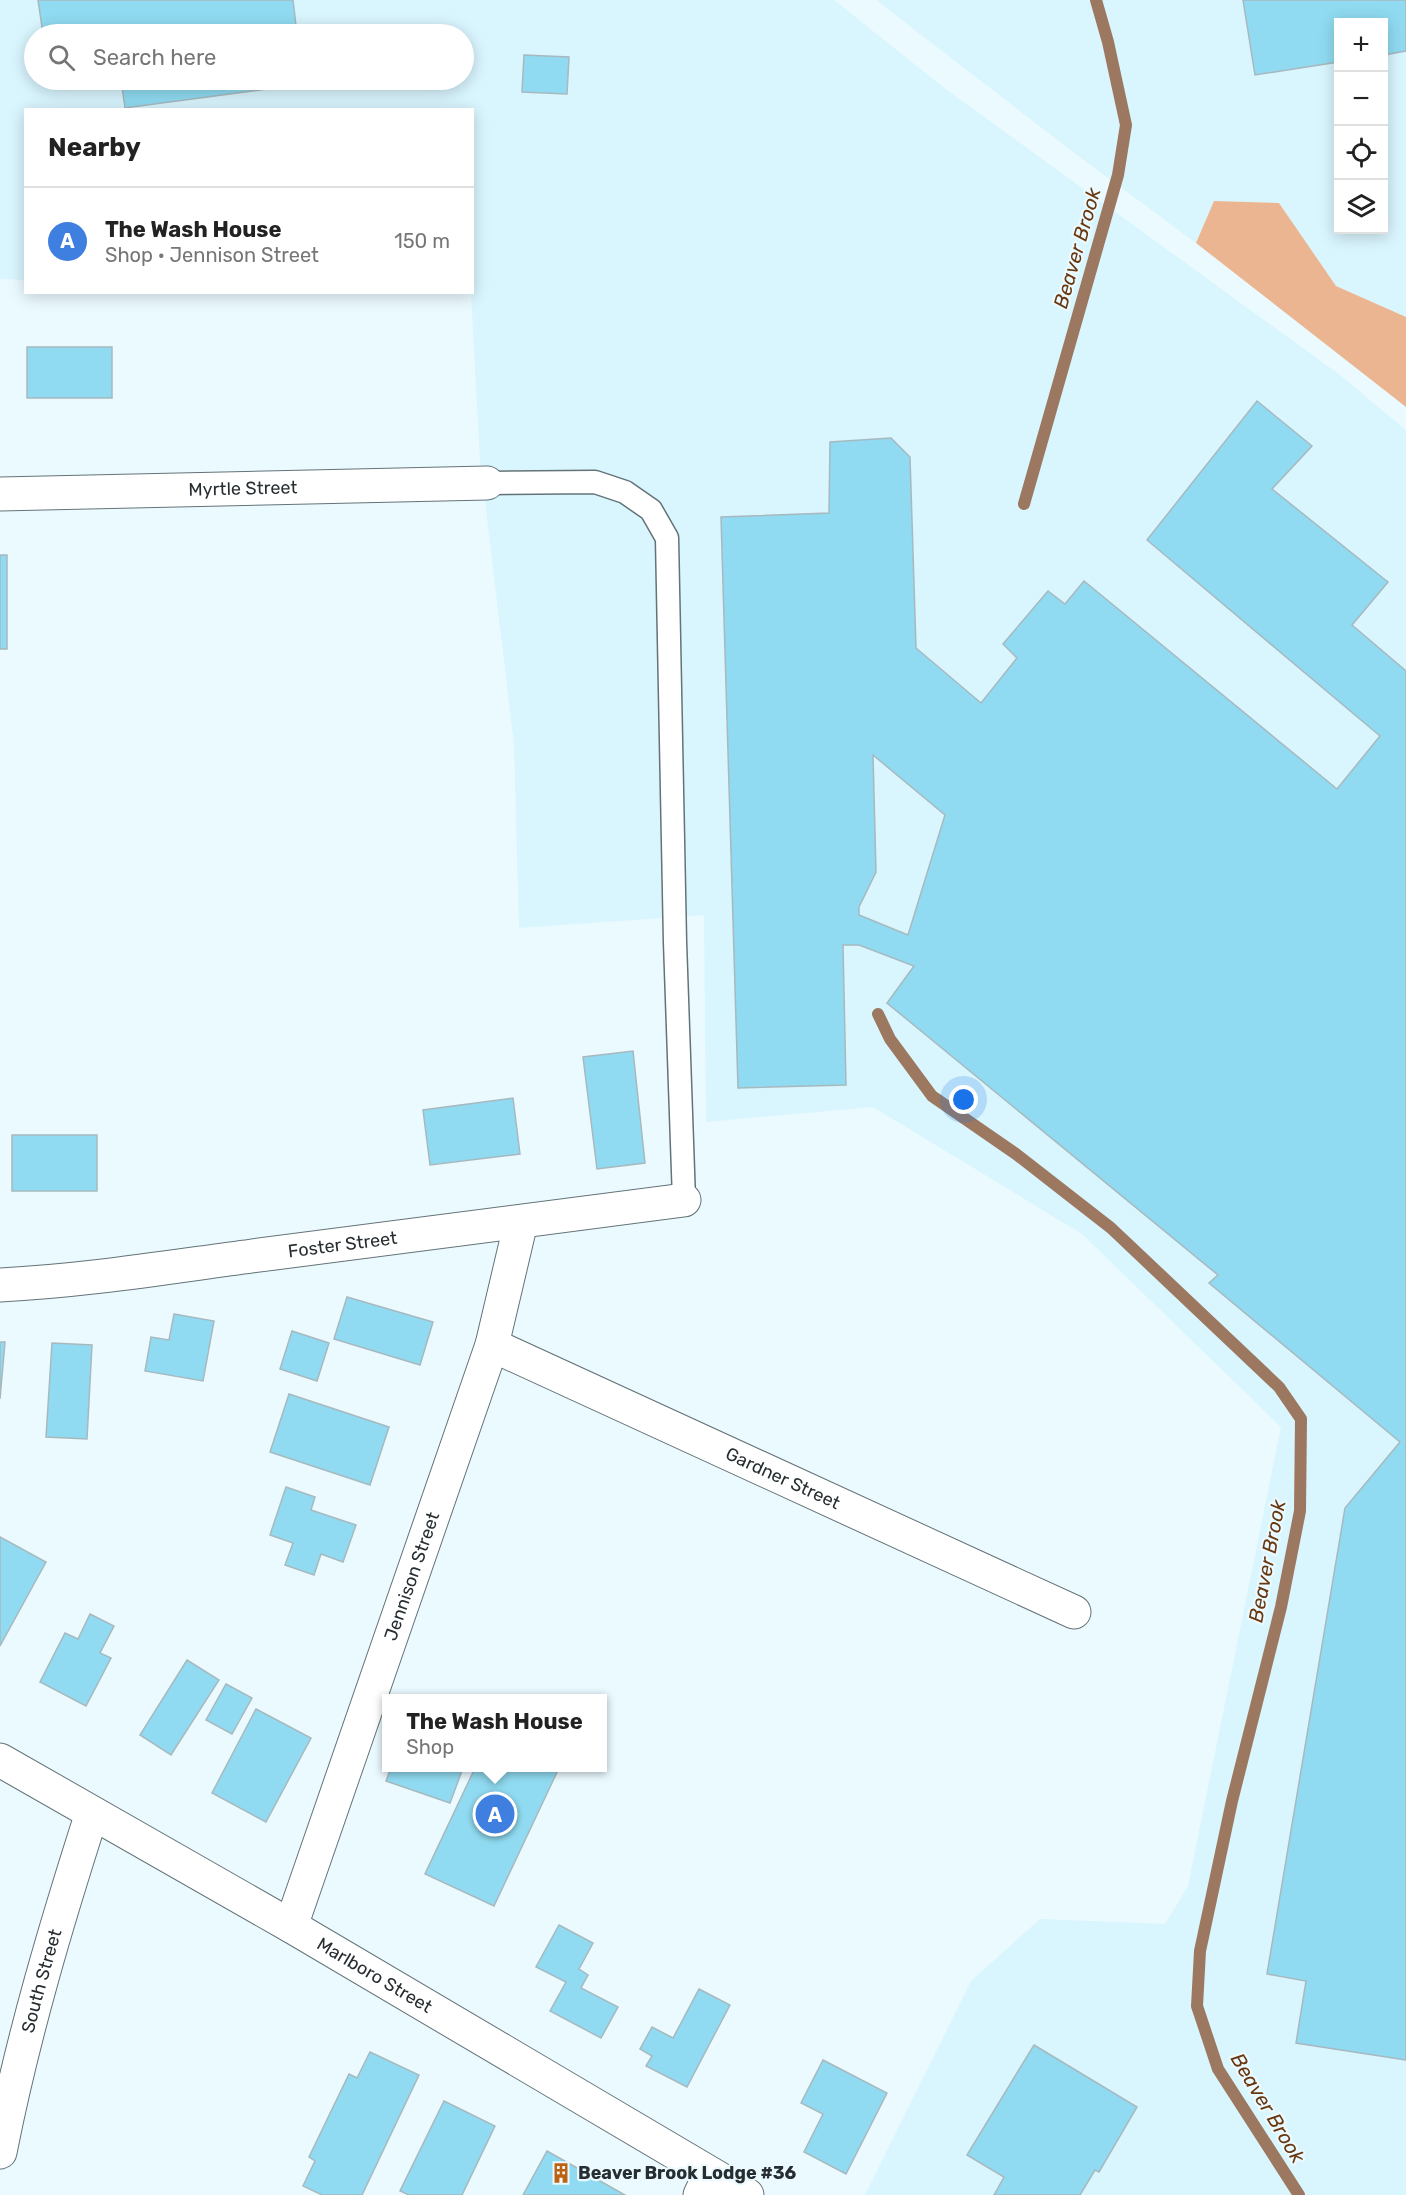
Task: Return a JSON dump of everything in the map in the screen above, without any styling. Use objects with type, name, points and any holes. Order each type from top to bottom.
[{"type":"street","name":"Myrtle Street","points":[[0,494],[487,483]]},
{"type":"street","name":"Foster Street","points":[[0,1285],[31,1284],[97,1276],[684,1200]]},
{"type":"street","name":"Jennison Street","points":[[291,1926],[492,1345],[521,1222]]},
{"type":"street","name":"Gardner Street","points":[[492,1345],[1074,1612]]},
{"type":"street","name":"Marlboro Street","points":[[0,1760],[291,1926],[705,2184],[747,2195]]},
{"type":"street","name":"South Street","points":[[0,2152],[14,2080],[55,1928],[92,1813]]},
{"type":"lane","points":[[487,483],[595,482],[625,492],[651,510],[666,538],[675,954],[684,1200]]},
{"type":"shaded area","points":[[0,0],[834,0],[943,87],[1340,375],[1406,430],[1406,2195],[865,2195],[971,1981],[1040,1919],[1165,1924],[1188,1886],[1281,1427],[1082,1234],[873,1107],[706,1122],[704,915],[519,928],[514,745],[480,459],[471,294],[474,294],[474,108],[24,108],[24,280],[0,279]]},
{"type":"shaded area","points":[[876,0],[1406,0],[1406,317],[1336,286],[1279,203],[1214,201],[1196,243],[1073,152]]},
{"type":"shaded area","points":[[1214,201],[1279,203],[1336,286],[1406,317],[1406,407],[1196,243]]},
{"type":"building","points":[[38,0],[293,0],[296,24],[42,24]]},
{"type":"building","points":[[1243,0],[1406,0],[1406,51],[1388,54],[1388,18],[1334,18],[1334,63],[1255,75]]},
{"type":"building","points":[[524,55],[569,57],[567,94],[522,92]]},
{"type":"building","points":[[122,90],[259,90],[125,108]]},
{"type":"building","points":[[27,347],[112,347],[112,398],[27,398]]},
{"type":"building","points":[[1257,401],[1312,446],[1272,489],[1388,582],[1352,625],[1406,671],[1406,2060],[1296,2043],[1306,1981],[1267,1974],[1345,1508],[1400,1442],[1209,1283],[1218,1275],[887,1003],[914,966],[859,945],[843,945],[846,1085],[738,1088],[721,517],[829,513],[830,442],[891,438],[910,457],[916,648],[981,703],[1017,658],[1003,644],[1048,591],[1065,604],[1084,581],[1337,789],[1380,736],[1147,540]],"holes":[[[873,755],[945,815],[908,935],[859,915],[859,907],[876,872]]]},
{"type":"building","points":[[0,555],[7,555],[7,649],[0,649]]},
{"type":"building","points":[[633,1051],[645,1163],[597,1169],[583,1057]]},
{"type":"building","points":[[513,1098],[520,1154],[430,1165],[423,1110]]},
{"type":"building","points":[[12,1135],[97,1135],[97,1191],[12,1191]]},
{"type":"building","points":[[347,1297],[433,1322],[420,1365],[334,1339]]},
{"type":"building","points":[[174,1314],[214,1321],[203,1381],[145,1371],[151,1337],[169,1340]]},
{"type":"building","points":[[292,1331],[329,1343],[317,1381],[280,1369]]},
{"type":"building","points":[[0,1342],[5,1342],[0,1399]]},
{"type":"building","points":[[52,1343],[92,1345],[87,1439],[46,1437]]},
{"type":"building","points":[[289,1394],[389,1427],[370,1485],[270,1452]]},
{"type":"building","points":[[286,1487],[315,1497],[311,1510],[356,1525],[343,1562],[321,1554],[314,1575],[285,1565],[293,1543],[270,1535]]},
{"type":"building","points":[[0,1537],[46,1562],[0,1646]]},
{"type":"building","points":[[90,1614],[114,1626],[100,1653],[111,1658],[86,1706],[40,1682],[65,1633],[78,1639]]},
{"type":"building","points":[[187,1660],[219,1680],[171,1755],[140,1735]]},
{"type":"building","points":[[226,1684],[252,1698],[232,1734],[206,1720]]},
{"type":"building","points":[[256,1709],[311,1738],[266,1822],[212,1793]]},
{"type":"building","points":[[389,1772],[462,1772],[450,1803],[386,1781]]},
{"type":"building","points":[[473,1772],[557,1772],[494,1906],[425,1874]]},
{"type":"building","points":[[559,1925],[593,1943],[579,1969],[588,1975],[581,1988],[618,2007],[601,2038],[550,2011],[566,1982],[536,1967]]},
{"type":"building","points":[[699,1989],[730,2005],[687,2087],[646,2066],[652,2056],[640,2049],[652,2027],[673,2038]]},
{"type":"building","points":[[1034,2045],[1137,2107],[1099,2172],[1095,2170],[1080,2195],[994,2195],[1004,2177],[967,2155]]},
{"type":"building","points":[[370,2052],[419,2075],[362,2195],[322,2195],[303,2186],[315,2161],[309,2157],[349,2074],[357,2078]]},
{"type":"building","points":[[823,2060],[887,2093],[846,2174],[804,2152],[823,2114],[801,2103]]},
{"type":"building","points":[[444,2101],[495,2126],[462,2195],[409,2195],[400,2191]]},
{"type":"building","name":"Beaver Brook Lodge #36","points":[[547,2151],[625,2195],[523,2195]]},
{"type":"waterway","name":"Beaver Brook","points":[[1024,504],[1118,175],[1126,125],[1108,42],[1096,0]]},
{"type":"waterway","name":"Beaver Brook","points":[[878,1014],[890,1039],[932,1096],[1016,1154],[1111,1228],[1279,1387],[1301,1419],[1300,1511],[1281,1607],[1232,1801],[1200,1951],[1197,2006],[1218,2069],[1299,2195]]},
{"type":"place","name":"The Wash House","points":[[495,1814]]},
{"type":"place","name":"Beaver Brook Lodge #36","points":[[561,2173]]}]
